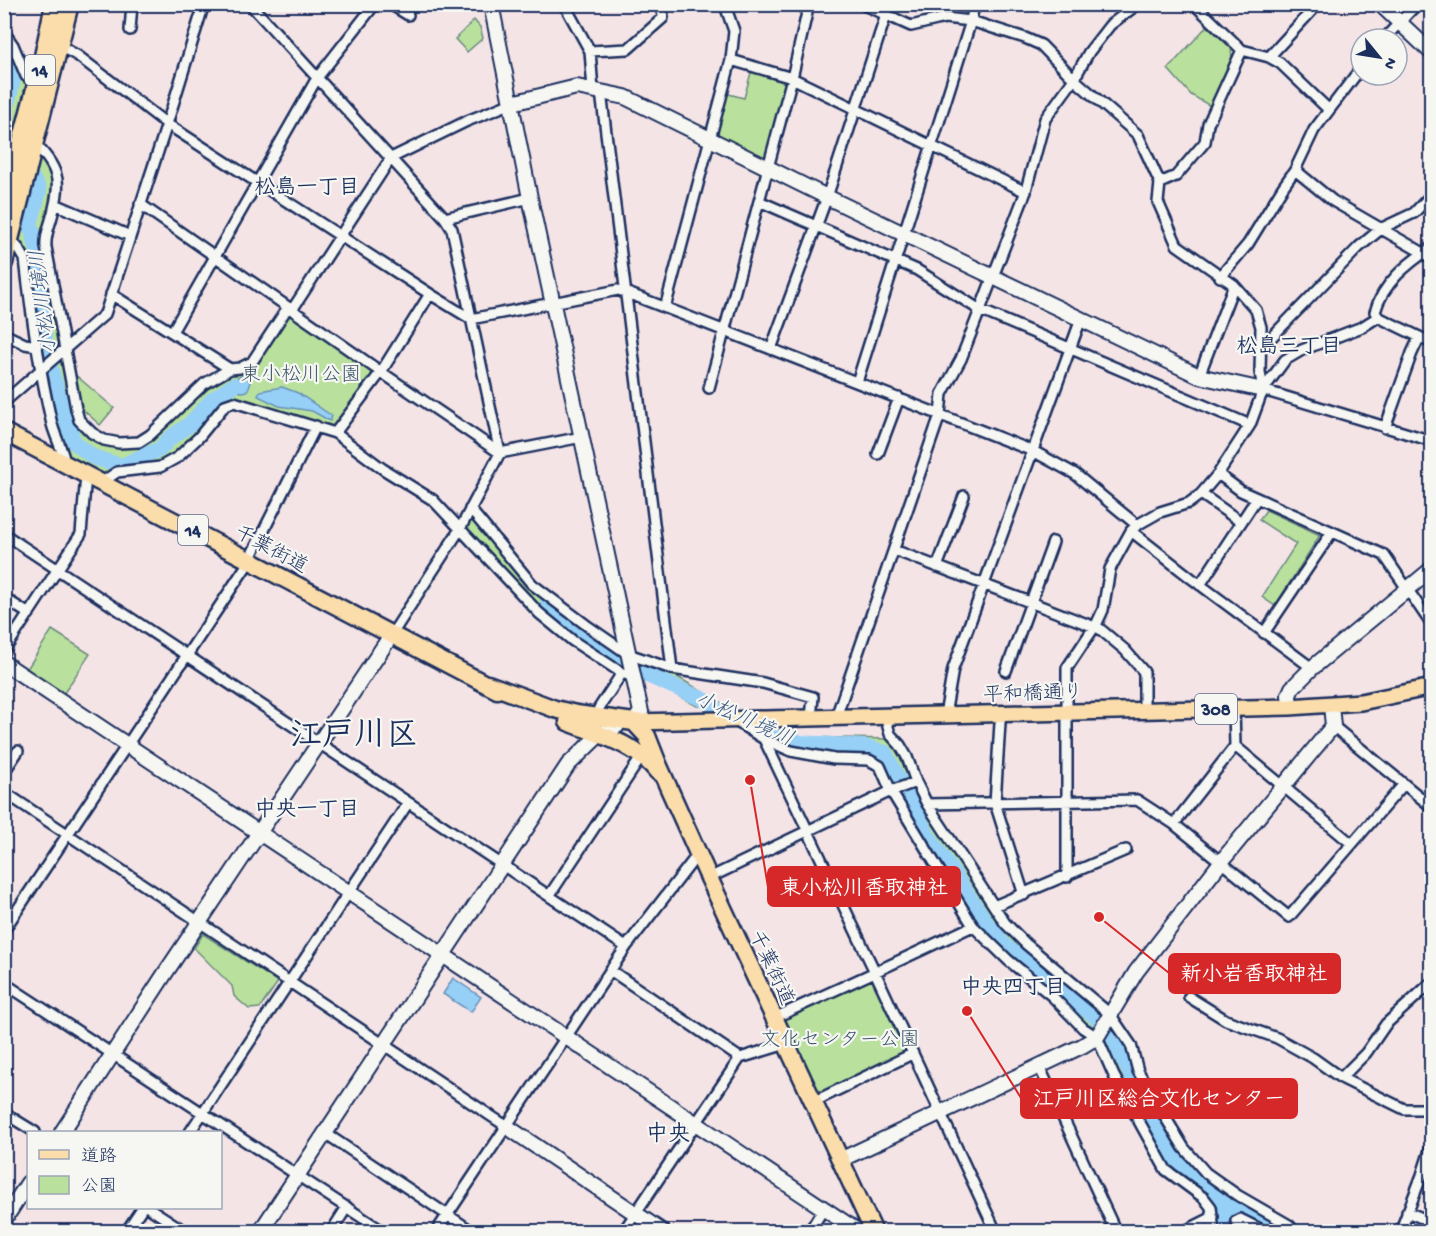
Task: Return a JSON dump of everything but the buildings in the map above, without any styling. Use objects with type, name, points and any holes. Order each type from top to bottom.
[{"type":"highway","name":"14","points":[[31,142],[37,82],[54,4]]},
{"type":"highway","name":"14","points":[[4,207],[15,171],[31,142],[70,4]]},
{"type":"highway","name":"14","points":[[4,263],[10,239],[15,171]]},
{"type":"highway","name":"千葉街道","points":[[4,432],[488,684],[524,706],[568,722],[591,726],[626,724],[647,736],[670,793],[874,1231]]},
{"type":"highway","name":"千葉街道","points":[[488,684],[600,726],[626,724]]},
{"type":"highway","points":[[568,722],[600,726],[642,756],[655,769],[670,793]]},
{"type":"main road","name":"平和橋通り","points":[[626,724],[1290,707],[1381,699],[1431,687]]},
{"type":"street","points":[[130,30],[132,4]]},
{"type":"street","points":[[4,402],[105,314],[204,4]]},
{"type":"street","points":[[63,1131],[460,530],[500,453],[452,229],[445,218],[250,4]]},
{"type":"street","points":[[172,332],[317,78],[375,4]]},
{"type":"street","points":[[390,4],[408,15]]},
{"type":"street","points":[[492,4],[530,198],[628,654],[628,675],[641,711],[626,724]]},
{"type":"street","points":[[564,4],[590,51],[597,91],[625,292],[672,669]]},
{"type":"street","points":[[590,51],[628,49],[663,18],[662,4]]},
{"type":"street","points":[[665,308],[731,60],[734,31],[727,11],[729,4]]},
{"type":"street","points":[[709,388],[792,78],[808,4]]},
{"type":"street","points":[[862,4],[911,26],[945,18],[971,21],[1041,45],[1074,79],[1138,135],[1160,183],[1158,202],[1177,245],[1234,285],[1256,310],[1261,327],[1260,372],[1263,390]]},
{"type":"street","points":[[771,349],[827,197],[886,15],[886,4]]},
{"type":"street","points":[[856,382],[932,146],[971,21],[974,4]]},
{"type":"street","points":[[836,717],[940,415],[942,394],[961,359],[1026,192],[1045,119],[1074,79],[1089,52],[1110,26],[1138,4]]},
{"type":"street","points":[[1194,4],[1242,50],[1269,57],[1280,63],[1328,109]]},
{"type":"street","points":[[1269,57],[1318,4]]},
{"type":"street","points":[[1380,4],[1431,53]]},
{"type":"street","points":[[1396,27],[1417,4]]},
{"type":"street","points":[[4,32],[13,45],[26,76],[37,82]]},
{"type":"street","points":[[60,46],[78,56],[167,124],[430,294],[471,318],[618,290],[1033,451],[1075,474],[1200,585],[1312,668]]},
{"type":"street","points":[[1160,183],[1176,176],[1205,142],[1208,124],[1242,50]]},
{"type":"street","points":[[731,60],[792,78],[1026,192]]},
{"type":"street","points":[[1220,277],[1248,244],[1295,171],[1314,130],[1349,83]]},
{"type":"street","points":[[31,142],[50,160],[57,176],[58,192],[45,239],[61,353],[79,420],[92,433],[104,440],[119,443],[138,442],[150,435],[204,384],[230,369],[240,368],[252,362],[391,158],[467,121],[512,103],[577,87],[625,97],[1198,376],[1263,390],[1431,441]]},
{"type":"street","points":[[1295,171],[1333,201],[1429,253]]},
{"type":"street","points":[[1261,348],[1359,247],[1382,228],[1414,213],[1431,194]]},
{"type":"street","points":[[445,218],[530,198]]},
{"type":"street","points":[[759,201],[917,270],[980,310],[1250,425]]},
{"type":"street","points":[[55,204],[130,236]]},
{"type":"street","points":[[140,204],[500,453],[582,437]]},
{"type":"street","points":[[10,239],[25,259],[37,346],[52,424],[63,447],[65,464]]},
{"type":"street","points":[[1429,253],[1401,270],[1379,298],[1376,312],[1378,317],[1431,344]]},
{"type":"street","points":[[1198,376],[1234,285]]},
{"type":"street","points":[[111,294],[230,369]]},
{"type":"street","points":[[335,433],[381,372],[430,294]]},
{"type":"street","points":[[1067,877],[1067,668],[1103,610],[1110,569],[1134,528],[1160,512],[1189,503],[1201,494],[1218,474],[1250,425],[1263,390],[1285,360],[1302,350],[1362,327],[1378,317]]},
{"type":"street","points":[[945,715],[953,669],[1081,319]]},
{"type":"street","points":[[4,334],[25,344],[37,346]]},
{"type":"street","points":[[1385,428],[1419,338]]},
{"type":"street","points":[[878,454],[899,398]]},
{"type":"street","points":[[101,483],[117,472],[160,467],[178,457],[199,437],[225,405],[234,402],[316,426],[335,433],[383,469],[433,500],[539,613],[573,641],[628,675]]},
{"type":"street","points":[[4,930],[250,560],[316,426]]},
{"type":"street","points":[[1218,474],[1241,491],[1384,555],[1431,625]]},
{"type":"street","points":[[4,651],[81,534],[86,475]]},
{"type":"street","points":[[1201,494],[1241,522]]},
{"type":"street","points":[[937,567],[964,496]]},
{"type":"street","points":[[1200,585],[1257,498]]},
{"type":"street","points":[[470,509],[532,584],[628,654],[672,669],[763,683],[813,697],[811,718]]},
{"type":"street","points":[[1264,633],[1332,532]]},
{"type":"street","points":[[4,534],[626,946]]},
{"type":"street","points":[[1006,671],[1053,542]]},
{"type":"street","points":[[894,550],[1095,626],[1125,650],[1144,672],[1144,710]]},
{"type":"street","points":[[1290,707],[1290,692],[1312,668],[1430,571]]},
{"type":"street","points":[[4,598],[29,614]]},
{"type":"street","points":[[4,663],[860,1232]]},
{"type":"street","points":[[260,1232],[568,765],[600,726],[599,708],[628,675]]},
{"type":"street","points":[[840,1160],[1082,1046],[1103,1026],[1136,972],[1221,862],[1333,726],[1331,705]]},
{"type":"street","points":[[1174,824],[1235,746],[1234,709]]},
{"type":"street","points":[[885,716],[890,734],[907,757],[914,783],[1005,923],[1103,1026],[1130,1042],[1138,1071],[1184,1149],[1206,1173],[1237,1195],[1288,1225],[1295,1232]]},
{"type":"street","points":[[735,720],[764,739],[791,751],[834,759],[869,760],[880,766],[973,926],[1008,960],[1052,996],[1083,1028],[1103,1026]]},
{"type":"street","points":[[568,722],[575,729],[578,740],[568,765]]},
{"type":"street","points":[[1000,723],[995,803],[1024,895]]},
{"type":"street","points":[[1333,726],[1431,807]]},
{"type":"street","points":[[764,739],[996,1232]]},
{"type":"street","points":[[1235,746],[1352,844]]},
{"type":"street","points":[[4,772],[18,751]]},
{"type":"street","points":[[549,896],[642,756]]},
{"type":"street","points":[[709,878],[914,783]]},
{"type":"street","points":[[927,804],[1137,800],[1174,824],[1289,917],[1404,784]]},
{"type":"street","points":[[4,792],[663,1232]]},
{"type":"street","points":[[191,1131],[408,803]]},
{"type":"street","points":[[994,906],[1067,877],[1126,850]]},
{"type":"street","points":[[436,1232],[626,946],[698,854]]},
{"type":"street","points":[[774,1018],[973,926]]},
{"type":"street","points":[[610,970],[740,1058]]},
{"type":"street","points":[[1341,1078],[1366,1053],[1386,1024],[1431,982]]},
{"type":"street","points":[[4,983],[384,1232]]},
{"type":"street","points":[[1189,997],[1226,1020],[1277,1038],[1313,1058],[1341,1078],[1404,1109],[1425,1109],[1431,1112]]},
{"type":"street","points":[[1103,1026],[1114,1076],[1166,1170],[1204,1198],[1211,1207],[1214,1232]]},
{"type":"street","points":[[623,1232],[740,1058],[786,1044]]},
{"type":"street","points":[[813,1102],[912,1054]]},
{"type":"street","points":[[1039,1066],[1116,1232]]},
{"type":"street","points":[[4,1113],[33,1131]]},
{"type":"street","points":[[325,1133],[472,1232]]},
{"type":"street","points":[[1400,1232],[1422,1175],[1431,1144]]},
{"type":"street","points":[[4,1220],[27,1185]]},
{"type":"street","points":[[332,1232],[347,1207]]},
{"type":"street","points":[[809,1232],[824,1208]]},
{"type":"street","points":[[126,1232],[141,1209]]},
{"type":"street","points":[[151,1209],[186,1232]]},
{"type":"street","points":[[1407,1212],[1431,1222]]},
{"type":"street","points":[[1183,1232],[1213,1217]]},
{"type":"street","points":[[1242,1232],[1236,1221],[1240,1220],[1266,1232]]},
{"type":"green space","points":[[474,20],[480,27],[483,38],[467,52],[455,39]]},
{"type":"green space","points":[[1207,26],[1231,47],[1232,61],[1212,107],[1191,95],[1168,69]]},
{"type":"green space","points":[[4,37],[11,47],[26,84],[8,159],[4,154],[8,73],[5,66]]},
{"type":"green space","points":[[752,69],[790,80],[767,163],[714,138],[725,93],[744,98]]},
{"type":"green space","name":"東小松川公園","points":[[35,144],[57,176],[45,239],[76,409],[92,433],[138,442],[204,384],[252,362],[288,307],[381,372],[335,433],[234,402],[199,437],[159,467],[117,472],[101,483],[65,464],[52,424],[25,259],[10,239]]},
{"type":"green space","points":[[72,372],[114,408],[100,425],[80,407]]},
{"type":"green space","points":[[1266,510],[1320,535],[1275,606],[1262,597],[1296,544],[1259,520]]},
{"type":"green space","points":[[470,513],[531,585],[626,655],[631,673],[622,671],[539,612],[462,529]]},
{"type":"green space","points":[[52,630],[90,654],[62,696],[25,672]]},
{"type":"green space","points":[[637,658],[659,666],[730,708],[697,706],[642,677]]},
{"type":"green space","points":[[767,728],[801,737],[889,739],[897,747],[1002,924],[1107,1014],[1123,1035],[1184,1154],[1287,1227],[1274,1231],[1237,1215],[1233,1223],[1238,1231],[1219,1231],[1219,1221],[1211,1200],[1168,1168],[1116,1075],[1102,1040],[975,926],[892,788],[882,765],[790,749],[760,732]]},
{"type":"green space","points":[[203,934],[278,982],[260,1008],[249,1009],[234,996],[232,986],[194,948]]},
{"type":"green space","name":"文化センター公園","points":[[873,975],[909,1052],[815,1098],[778,1019]]},
{"type":"water","points":[[239,376],[245,376],[250,384],[248,390],[239,392],[234,387],[234,381]]},
{"type":"water","points":[[282,387],[298,393],[332,416],[330,421],[312,411],[279,406],[258,396],[260,391]]},
{"type":"water","points":[[453,978],[481,997],[471,1012],[443,994]]},
{"type":"waterway","name":"小松川境川","points":[[4,54],[13,80],[4,116]]},
{"type":"waterway","name":"小松川境川","points":[[4,130],[39,190],[30,225],[38,250],[45,349],[74,442],[93,457],[121,466],[160,449],[169,439],[190,424],[212,400],[234,385]]},
{"type":"waterway","name":"小松川境川","points":[[548,602],[603,651],[623,664]]},
{"type":"waterway","name":"小松川境川","points":[[640,672],[709,702],[718,711],[777,737],[801,743],[865,747],[885,753],[927,834],[987,924],[1005,946],[1110,1028],[1120,1053],[1173,1156],[1221,1199],[1277,1227],[1281,1232]]},
{"type":"waterway","name":"小松川境川","points":[[1221,1199],[1227,1232]]},
{"type":"place","name":"東小松川香取神社","points":[[750,780]]},
{"type":"place","name":"新小岩香取神社","points":[[1099,917]]},
{"type":"place","name":"江戸川区総合文化センター","points":[[967,1011]]},
{"type":"district","name":"松島一丁目","points":[[307,186]]},
{"type":"district","name":"松島三丁目","points":[[1289,345]]},
{"type":"district","name":"江戸川区","points":[[354,733]]},
{"type":"district","name":"中央一丁目","points":[[307,808]]},
{"type":"district","name":"中央四丁目","points":[[1013,986]]},
{"type":"district","name":"中央","points":[[668,1132]]}]
